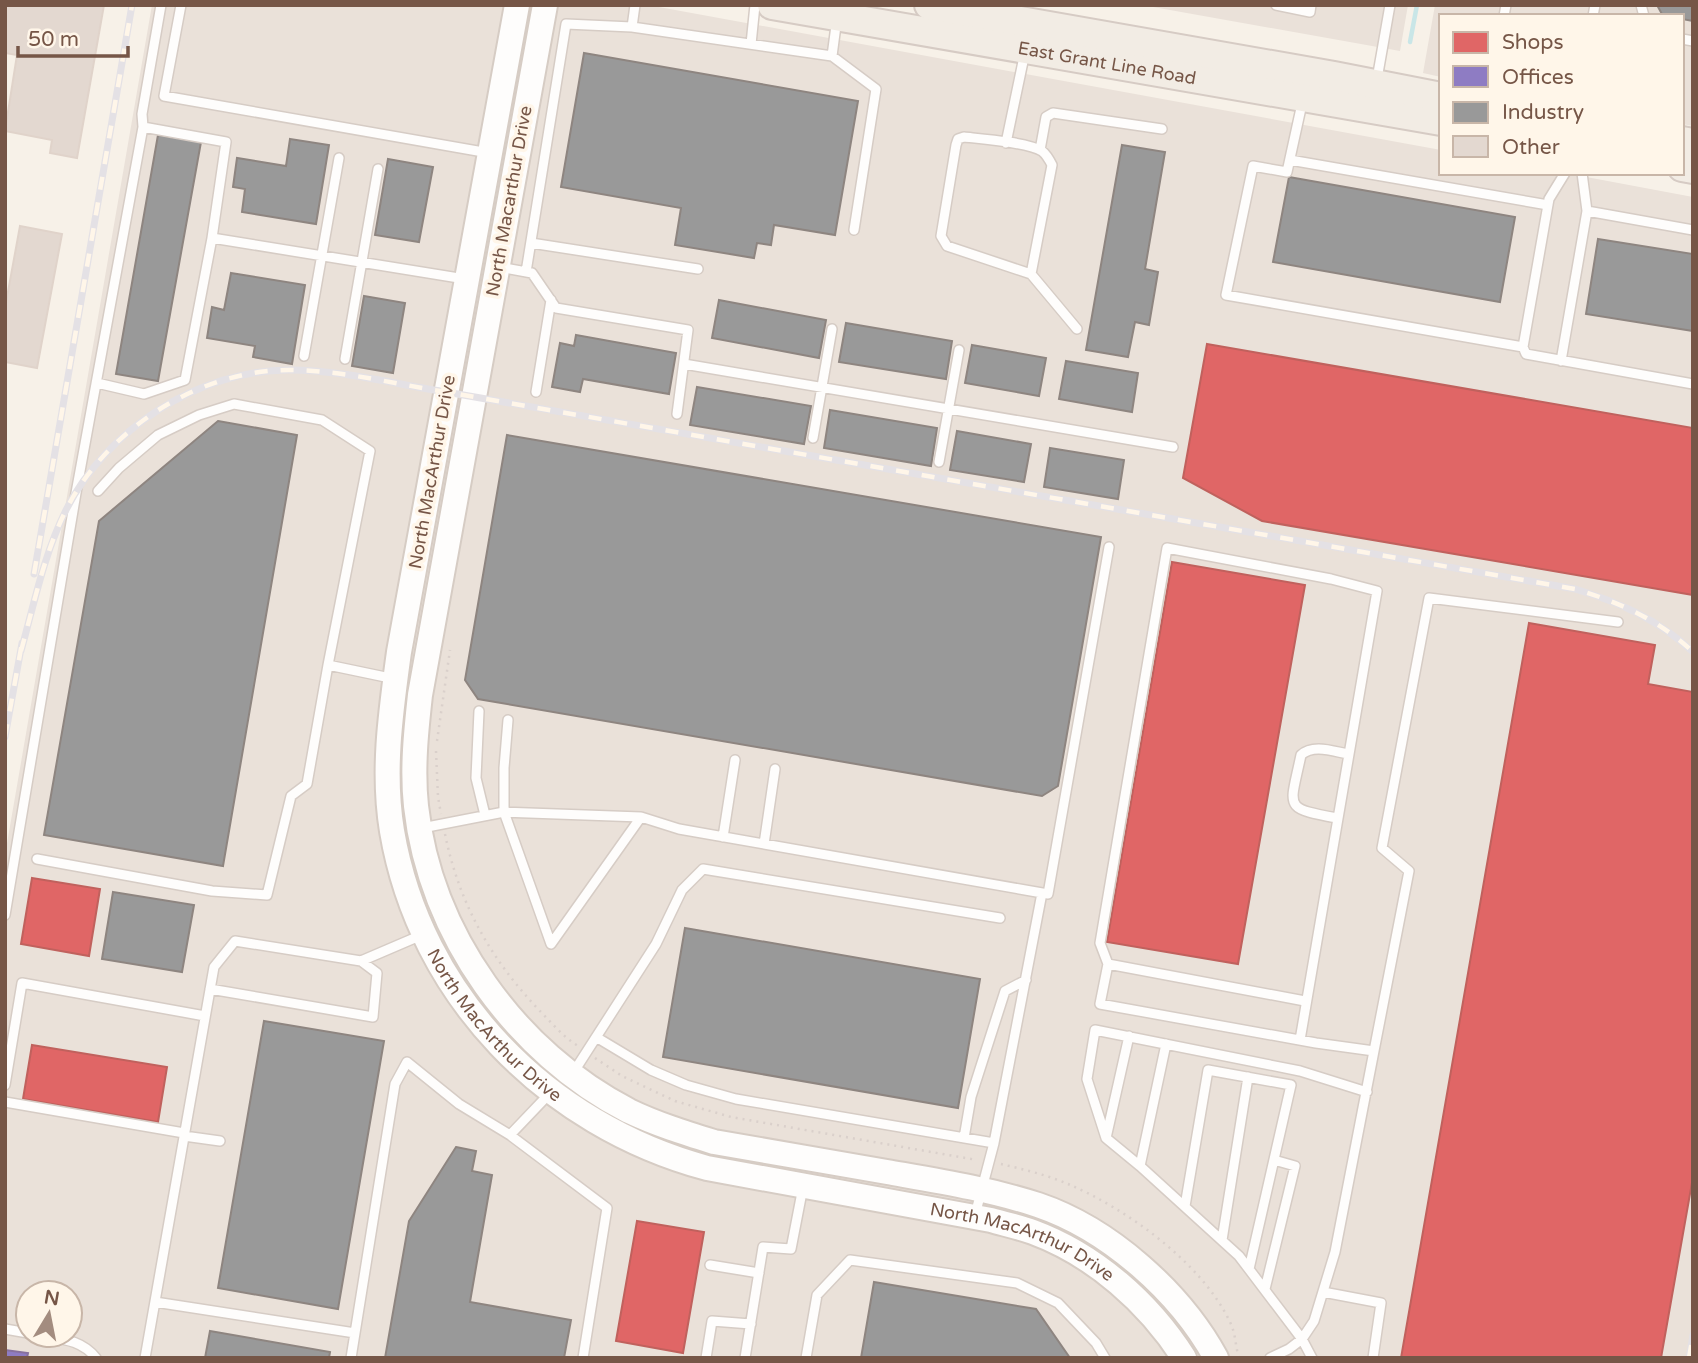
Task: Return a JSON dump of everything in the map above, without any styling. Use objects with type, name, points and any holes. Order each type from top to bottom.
[{"type":"main road","name":"North Macarthur Drive","points":[[468,274],[517,5]]},
{"type":"main road","name":"North Macarthur Drive","points":[[474,397],[545,5]]},
{"type":"main road","name":"East Grant Line Road","points":[[772,5],[837,17],[1028,36],[1376,85],[1439,97]]},
{"type":"main road","name":"East Grant Line Road","points":[[929,5],[1028,36],[1304,98],[1439,121]]},
{"type":"main road","name":"North MacArthur Drive","points":[[468,274],[395,679],[388,733],[388,795],[393,832],[405,881],[426,934],[445,972],[476,1018],[511,1058],[562,1083],[588,1087],[630,1111],[673,1130],[714,1142],[981,1189],[1039,1205],[1067,1217],[1110,1243],[1149,1273],[1179,1304],[1216,1358]]},
{"type":"main road","name":"North MacArthur Drive","points":[[474,397],[421,685],[415,748],[416,805],[432,826],[426,858],[439,898],[481,979],[509,1016],[537,1046],[585,1116],[624,1138],[678,1160],[707,1168],[974,1217],[1033,1232],[1076,1253],[1140,1301],[1172,1339],[1184,1358]]},
{"type":"lane","points":[[5,915],[76,493],[143,127],[142,114],[160,5]]},
{"type":"lane","points":[[181,5],[164,96],[490,153]]},
{"type":"lane","points":[[632,27],[635,5]]},
{"type":"lane","points":[[751,44],[755,5]]},
{"type":"lane","points":[[1276,5],[1310,12],[1311,5]]},
{"type":"lane","points":[[1376,85],[1390,5]]},
{"type":"lane","points":[[832,56],[837,17]]},
{"type":"lane","points":[[526,272],[566,24],[632,27],[832,56],[876,89],[854,230]]},
{"type":"lane","points":[[1006,143],[1028,36]]},
{"type":"lane","points":[[1304,98],[1287,172],[1253,166],[1226,295],[1523,347]]},
{"type":"lane","points":[[1041,150],[1046,117],[1052,113],[1162,129]]},
{"type":"lane","points":[[97,383],[144,394],[186,380],[212,238],[226,142],[143,127]]},
{"type":"lane","points":[[1031,274],[1052,165],[1048,156],[1041,150],[1006,143],[964,137],[958,139],[941,236],[947,246],[1031,274],[1077,329]]},
{"type":"lane","points":[[304,356],[339,158]]},
{"type":"lane","points":[[1290,160],[1548,205]]},
{"type":"lane","points":[[345,359],[378,169]]},
{"type":"lane","points":[[1564,175],[1549,199],[1523,347],[1526,354],[1693,384]]},
{"type":"lane","points":[[1561,361],[1587,211],[1583,175]]},
{"type":"lane","points":[[1587,211],[1693,230]]},
{"type":"lane","points":[[212,238],[361,262],[468,274]]},
{"type":"lane","points":[[531,243],[698,269]]},
{"type":"lane","points":[[497,267],[532,273],[556,308],[688,330],[677,414]]},
{"type":"lane","points":[[536,392],[551,300]]},
{"type":"lane","points":[[813,438],[832,329]]},
{"type":"lane","points":[[939,462],[959,350]]},
{"type":"lane","points":[[684,364],[1173,447]]},
{"type":"lane","points":[[37,859],[212,891],[267,895],[291,796],[307,784],[370,451],[323,420],[234,404],[199,415],[158,435],[119,468],[98,491]]},
{"type":"lane","points":[[432,826],[503,812],[641,817],[679,829],[1048,894],[1109,547]]},
{"type":"lane","points":[[1300,1040],[1377,591],[1331,579],[1167,548],[1100,943],[1108,964],[1100,1004],[1300,1040],[1374,1051]]},
{"type":"lane","points":[[1270,1358],[1302,1339],[1314,1321],[1335,1252],[1409,871],[1382,848],[1429,598],[1618,622]]},
{"type":"lane","points":[[328,665],[421,685]]},
{"type":"lane","points":[[479,711],[476,778],[485,816]]},
{"type":"lane","points":[[508,720],[503,812],[551,944],[641,817]]},
{"type":"lane","points":[[1337,818],[1301,811],[1294,806],[1293,797],[1301,755],[1305,751],[1311,748],[1348,754]]},
{"type":"lane","points":[[723,837],[734,760]]},
{"type":"lane","points":[[764,844],[775,769]]},
{"type":"lane","points":[[510,1135],[562,1083],[586,1052],[656,944],[682,890],[703,869],[1000,918]]},
{"type":"lane","points":[[974,1217],[994,1143],[1042,893]]},
{"type":"lane","points":[[361,961],[426,934]]},
{"type":"lane","points":[[145,1358],[184,1134],[205,1016],[214,967],[235,941],[361,961],[377,973],[373,1017],[210,989]]},
{"type":"lane","points":[[1108,964],[1306,1001]]},
{"type":"lane","points":[[964,1138],[971,1097],[1005,991],[1026,980]]},
{"type":"lane","points":[[5,1085],[22,983],[205,1016]]},
{"type":"lane","points":[[1312,1358],[1302,1339],[1265,1289],[1222,1240],[1106,1138],[1087,1079],[1095,1030],[1300,1071],[1367,1092]]},
{"type":"lane","points":[[1106,1138],[1129,1036]]},
{"type":"lane","points":[[596,1037],[651,1070],[686,1085],[736,1099],[994,1143]]},
{"type":"lane","points":[[1140,1166],[1166,1044]]},
{"type":"lane","points":[[351,1358],[395,1084],[407,1062],[459,1104],[510,1135],[607,1208],[583,1358]]},
{"type":"lane","points":[[1185,1206],[1208,1070],[1292,1085],[1249,1269]]},
{"type":"lane","points":[[1222,1240],[1248,1077]]},
{"type":"lane","points":[[5,1102],[220,1141]]},
{"type":"lane","points":[[1265,1289],[1295,1166],[1274,1160]]},
{"type":"lane","points":[[745,1358],[763,1247],[791,1249],[804,1185]]},
{"type":"lane","points":[[806,1358],[817,1295],[850,1260],[1017,1283],[1058,1303],[1096,1343],[1105,1358]]},
{"type":"lane","points":[[710,1265],[759,1273]]},
{"type":"lane","points":[[1323,1292],[1381,1303],[1373,1358]]},
{"type":"lane","points":[[155,1302],[355,1333]]},
{"type":"lane","points":[[706,1358],[712,1321],[751,1325]]},
{"type":"path","points":[[450,645],[436,746],[438,797],[432,826],[470,913],[511,980],[566,1038],[622,1076],[675,1101],[731,1118],[989,1162],[1067,1184],[1117,1210],[1162,1241],[1209,1287],[1230,1321],[1237,1340],[1238,1358]]},
{"type":"shaded area","points":[[152,5],[648,5],[1439,150],[1439,175],[1576,175],[1693,197],[1693,1358],[5,1358],[5,855]]},
{"type":"shaded area","points":[[1142,5],[1408,5],[1400,51]]},
{"type":"shaded area","points":[[1435,5],[1693,5],[1693,126],[1684,124],[1684,14],[1439,14],[1439,77],[1423,73]]},
{"type":"building: Shops","points":[[1207,344],[1693,428],[1693,595],[1262,521],[1183,478]]},
{"type":"building: Shops","points":[[1172,562],[1305,585],[1238,964],[1107,942]]},
{"type":"building: Shops","points":[[1529,623],[1655,645],[1648,684],[1693,692],[1693,1177],[1661,1358],[1401,1358]]},
{"type":"building: Shops","points":[[32,878],[100,889],[89,956],[21,944]]},
{"type":"building: Shops","points":[[32,1045],[167,1067],[158,1122],[23,1099]]},
{"type":"building: Shops","points":[[637,1221],[704,1232],[683,1353],[616,1341]]},
{"type":"building: Offices","points":[[5,1350],[28,1353],[27,1358],[5,1358]]},
{"type":"building: Industry","points":[[1657,5],[1693,5],[1693,21],[1684,19],[1684,14],[1662,14]]},
{"type":"building: Industry","points":[[584,53],[858,101],[835,235],[774,225],[771,245],[757,243],[754,258],[675,245],[681,208],[561,187]]},
{"type":"building: Industry","points":[[158,135],[201,142],[158,381],[116,374]]},
{"type":"building: Industry","points":[[290,139],[329,145],[316,224],[242,212],[245,189],[233,187],[237,158],[286,166]]},
{"type":"building: Industry","points":[[1122,145],[1165,152],[1145,269],[1158,272],[1149,325],[1135,322],[1128,357],[1086,350]]},
{"type":"building: Industry","points":[[388,159],[433,167],[419,242],[375,235]]},
{"type":"building: Industry","points":[[1289,177],[1515,217],[1500,302],[1273,262]]},
{"type":"building: Industry","points":[[1598,239],[1693,254],[1693,331],[1586,314]]},
{"type":"building: Industry","points":[[231,273],[305,285],[292,364],[253,357],[255,346],[207,338],[212,307],[224,310]]},
{"type":"building: Industry","points":[[364,296],[405,303],[393,373],[352,366]]},
{"type":"building: Industry","points":[[719,300],[826,320],[819,358],[712,338]]},
{"type":"building: Industry","points":[[846,323],[952,341],[946,379],[839,362]]},
{"type":"building: Industry","points":[[576,335],[676,353],[669,394],[583,379],[580,392],[552,387],[560,343],[574,346]]},
{"type":"building: Industry","points":[[972,345],[1046,358],[1039,396],[965,383]]},
{"type":"building: Industry","points":[[1066,361],[1138,373],[1132,412],[1059,399]]},
{"type":"building: Industry","points":[[697,387],[811,406],[804,444],[690,425]]},
{"type":"building: Industry","points":[[830,410],[937,428],[931,466],[824,448]]},
{"type":"building: Industry","points":[[218,421],[297,435],[223,866],[44,835],[99,521]]},
{"type":"building: Industry","points":[[957,431],[1031,444],[1024,482],[950,470]]},
{"type":"building: Industry","points":[[507,435],[1101,537],[1058,786],[1042,796],[478,699],[465,680]]},
{"type":"building: Industry","points":[[1050,448],[1124,460],[1118,499],[1044,487]]},
{"type":"building: Industry","points":[[113,892],[194,905],[182,972],[102,959]]},
{"type":"building: Industry","points":[[685,928],[980,979],[958,1108],[663,1057]]},
{"type":"building: Industry","points":[[264,1021],[384,1041],[338,1309],[218,1288]]},
{"type":"building: Industry","points":[[456,1147],[476,1151],[472,1171],[492,1175],[470,1302],[571,1320],[564,1358],[385,1358],[409,1221]]},
{"type":"building: Industry","points":[[874,1282],[1036,1309],[1070,1358],[861,1358]]},
{"type":"building: Industry","points":[[210,1331],[330,1352],[329,1358],[205,1358]]},
{"type":"building: Other","points":[[5,5],[104,5],[77,158],[50,153],[52,140],[5,131],[17,55],[5,53]]},
{"type":"building: Other","points":[[20,226],[62,234],[37,368],[5,362],[5,308]]},
{"type":"waterway","points":[[1410,42],[1417,5]]},
{"type":"railway","points":[[34,574],[132,5]]},
{"type":"railway","points":[[21,651],[40,579],[58,527],[83,481],[105,454],[158,410],[189,393],[221,381],[255,373],[289,370],[368,378],[1575,589],[1638,613],[1666,630],[1693,652]]},
{"type":"railway","points":[[5,737],[22,643]]},
{"type":"railway","points":[[1689,1358],[1693,1335]]}]
